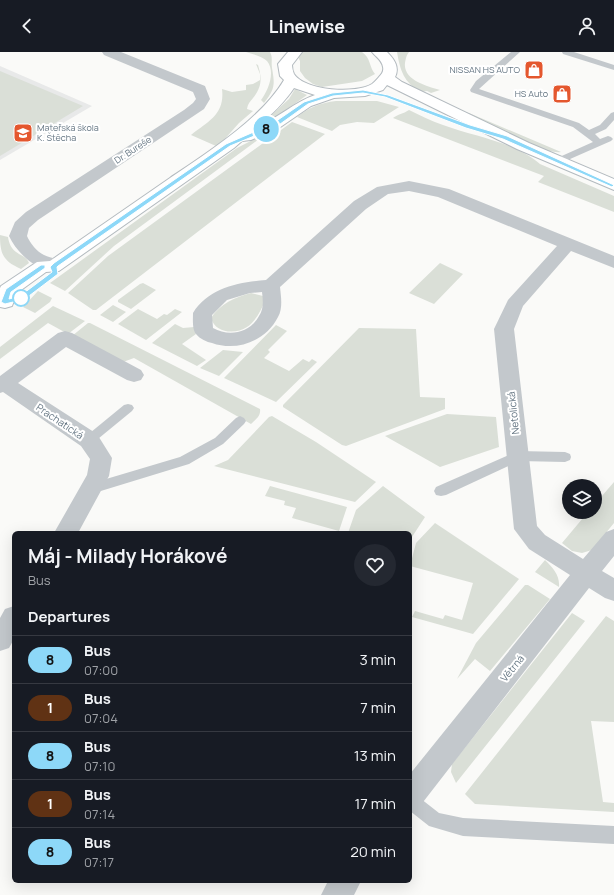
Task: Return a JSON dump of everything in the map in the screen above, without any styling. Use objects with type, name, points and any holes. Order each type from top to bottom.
[{"type":"street","name":"Dr. Bureše","points":[[55,266],[37,258],[22,245],[18,236],[21,226],[32,216],[189,113],[199,106],[203,99],[200,89],[109,52]]},
{"type":"street","points":[[286,54],[284,66],[285,73],[291,80],[301,87],[316,92],[332,94],[363,91],[390,97],[455,122],[505,138]]},
{"type":"street","points":[[363,91],[381,83],[387,78],[390,71],[390,64],[383,54]]},
{"type":"street","points":[[387,78],[397,85],[469,118],[505,138],[614,185]]},
{"type":"street","points":[[2,303],[22,298],[34,290],[55,273],[55,266],[228,145],[270,108],[283,94],[291,80]]},
{"type":"street","points":[[228,145],[274,125],[306,103],[332,94]]},
{"type":"street","points":[[271,285],[360,205],[383,190],[409,186],[443,193],[614,262]]},
{"type":"street","name":"Netolická","points":[[568,244],[515,304],[504,329],[526,529],[537,542],[614,591]]},
{"type":"street","name":"Prachatická","points":[[67,531],[98,476],[101,458],[89,440],[2,384],[65,338],[134,375]]},
{"type":"street","name":"Větrná","points":[[412,793],[566,600],[586,572],[614,539]]},
{"type":"street","points":[[0,640],[12,620]]},
{"type":"street","points":[[336,895],[345,883]]},
{"type":"lane","points":[[516,52],[474,90],[576,125],[598,142]]},
{"type":"lane","points":[[566,52],[614,68]]},
{"type":"lane","points":[[588,134],[603,127],[614,115]]},
{"type":"lane","points":[[558,161],[598,142],[608,139]]},
{"type":"lane","points":[[89,440],[128,408]]},
{"type":"lane","points":[[91,489],[184,462],[219,442],[240,421]]},
{"type":"lane","points":[[441,491],[518,456],[565,457]]},
{"type":"lane","points":[[412,803],[435,820],[463,827],[614,835]]},
{"type":"shaded area","points":[[246,52],[270,52],[271,54],[274,79],[273,87],[264,103],[261,100],[270,81],[270,65],[267,61],[257,55]]},
{"type":"shaded area","points":[[303,52],[362,52],[367,57],[375,74],[362,81],[322,87],[313,84],[305,78],[300,71],[300,61],[297,55]]},
{"type":"shaded area","points":[[397,52],[409,52],[406,58],[405,69],[412,78],[440,90],[431,93],[427,91],[421,92],[410,84],[401,70]]},
{"type":"shaded area","name":"Mateřská škola K. Štěcha","points":[[0,66],[92,106],[0,160]]},
{"type":"shaded area","name":"Mateřská škola K. Štěcha","points":[[0,71],[83,106],[0,156]]},
{"type":"shaded area","points":[[260,74],[261,78],[260,86],[247,109],[253,111],[239,123],[223,141],[216,146],[191,135],[210,121],[218,111],[221,105],[222,89],[232,92],[246,90],[246,85],[253,84],[260,80]]},
{"type":"shaded area","points":[[295,89],[307,95],[275,118],[269,117],[289,99]]},
{"type":"shaded area","points":[[336,101],[377,101],[399,107],[374,123],[357,122],[340,125],[332,131],[297,117],[315,106]]},
{"type":"shaded area","points":[[409,110],[430,120],[493,140],[518,150],[540,164],[614,196],[614,212],[538,182],[544,176],[393,118]]},
{"type":"shaded area","points":[[463,112],[469,113],[561,152],[552,152],[527,143]]},
{"type":"shaded area","points":[[292,122],[325,134],[96,310],[93,310],[68,293],[108,256]]},
{"type":"shaded area","points":[[270,131],[114,246],[65,291],[50,283],[237,148]]},
{"type":"shaded area","points":[[0,235],[8,237],[12,248],[29,263],[21,269],[6,260],[2,252]]},
{"type":"shaded area","points":[[440,263],[463,274],[434,304],[409,293]]},
{"type":"shaded area","points":[[143,283],[156,290],[131,309],[118,302],[118,300]]},
{"type":"shaded area","points":[[38,291],[52,298],[50,302],[35,313],[23,307]]},
{"type":"shaded area","points":[[251,293],[263,296],[265,301],[258,315],[250,325],[242,330],[231,332],[221,330],[213,323],[211,318],[223,305]]},
{"type":"shaded area","points":[[113,305],[126,312],[113,322],[100,315]]},
{"type":"shaded area","points":[[53,306],[85,321],[68,334],[48,323],[0,359],[0,347]]},
{"type":"shaded area","points":[[138,309],[157,319],[164,314],[167,315],[175,309],[182,312],[146,340],[118,324]]},
{"type":"shaded area","points":[[88,323],[260,409],[259,416],[251,424],[134,358],[123,362],[72,336]]},
{"type":"shaded area","points":[[175,324],[183,328],[194,327],[196,334],[182,344],[206,360],[197,366],[152,343]]},
{"type":"shaded area","points":[[276,325],[287,331],[268,350],[270,352],[264,358],[289,371],[303,359],[309,362],[312,359],[317,362],[276,402],[224,378]]},
{"type":"shaded area","points":[[359,328],[416,329],[420,397],[445,398],[445,409],[346,446],[342,445],[283,407],[283,405]]},
{"type":"shaded area","points":[[223,350],[243,352],[219,376],[200,368]]},
{"type":"shaded area","points":[[447,414],[496,417],[499,447],[440,467],[385,436]]},
{"type":"shaded area","points":[[272,416],[316,442],[376,482],[355,502],[214,466],[228,460],[269,417]]},
{"type":"shaded area","points":[[614,482],[614,523],[592,550],[582,553],[572,551],[562,543],[582,519],[602,519],[602,496]]},
{"type":"shaded area","points":[[270,486],[347,507],[339,531],[292,518],[296,508],[284,505],[285,501],[265,496]]},
{"type":"shaded area","points":[[383,486],[425,517],[412,537],[412,531],[349,531],[356,510]]},
{"type":"shaded area","points":[[435,523],[519,579],[473,634],[412,617],[415,611],[443,619],[445,615],[462,620],[473,583],[412,567],[412,558],[416,543]]},
{"type":"shaded area","points":[[545,560],[557,575],[559,587],[535,572]]},
{"type":"shaded area","points":[[525,585],[528,585],[550,599],[490,671],[475,659],[457,679],[476,643]]},
{"type":"shaded area","points":[[572,613],[585,621],[456,783],[451,772],[452,764]]},
{"type":"shaded area","points":[[606,616],[614,621],[614,722],[591,721],[603,802],[614,803],[614,812],[475,804],[465,794]]},
{"type":"bus line","name":"8","points":[[43,266],[8,290],[5,302],[22,298],[55,273],[53,267],[228,145],[274,125],[306,103],[332,94],[348,94],[363,91],[408,103],[442,117],[505,138],[614,185]]},
{"type":"place","name":"NISSAN HS AUTO","points":[[534,70]]},
{"type":"place","name":"HS Auto","points":[[562,94]]},
{"type":"place","name":"Mateřská škola K. Štěcha","points":[[23,133]]}]
